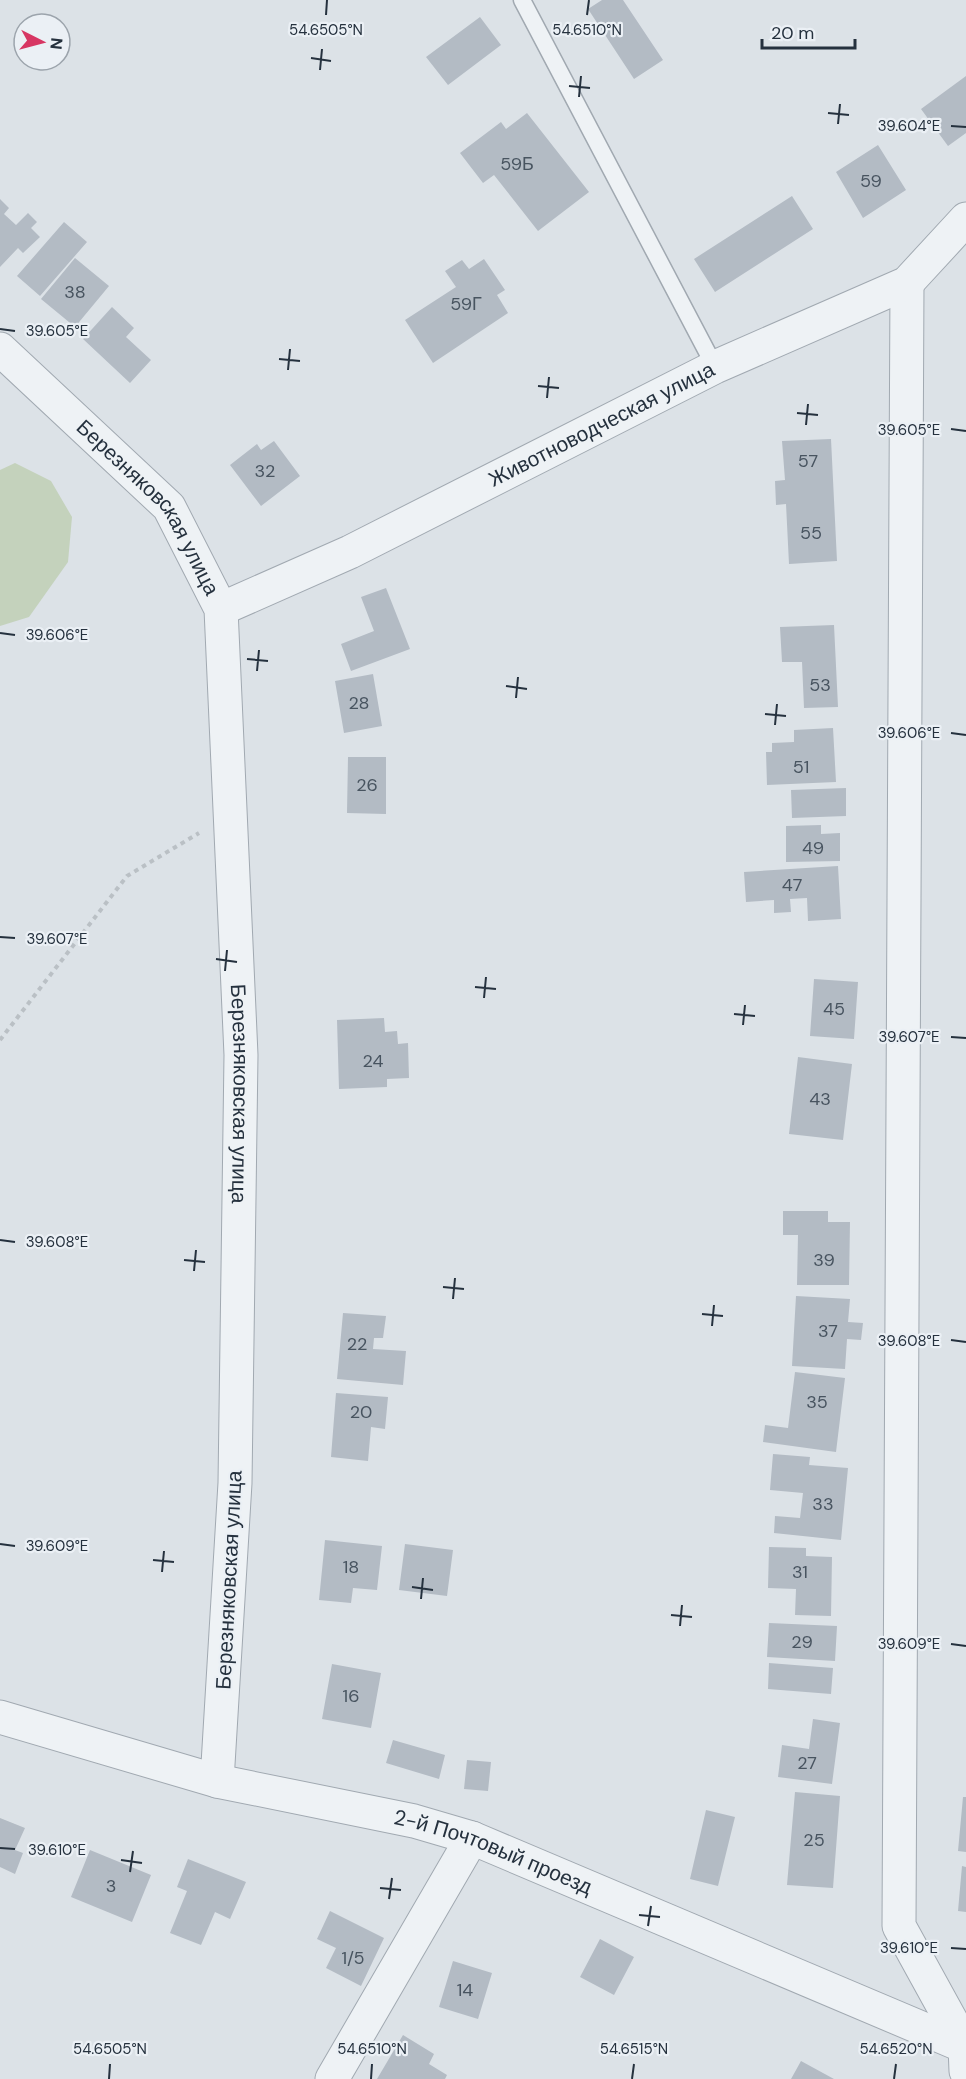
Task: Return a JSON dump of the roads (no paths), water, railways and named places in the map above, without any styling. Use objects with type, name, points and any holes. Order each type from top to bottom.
[{"type":"street","name":"Животноводческая улица","points":[[221,609],[350,552],[716,367],[907,283],[966,219]]},
{"type":"street","points":[[907,283],[899,1926],[966,2055]]},
{"type":"street","name":"Березняковская улица","points":[[0,348],[169,507],[221,609],[241,1055],[235,1483],[217,1781]]},
{"type":"street","name":"2-й Почтовый проезд","points":[[0,1717],[217,1781],[414,1821],[472,1838],[966,2055]]},
{"type":"street","points":[[332,2079],[472,1838]]},
{"type":"lane","points":[[522,0],[716,367]]}]
